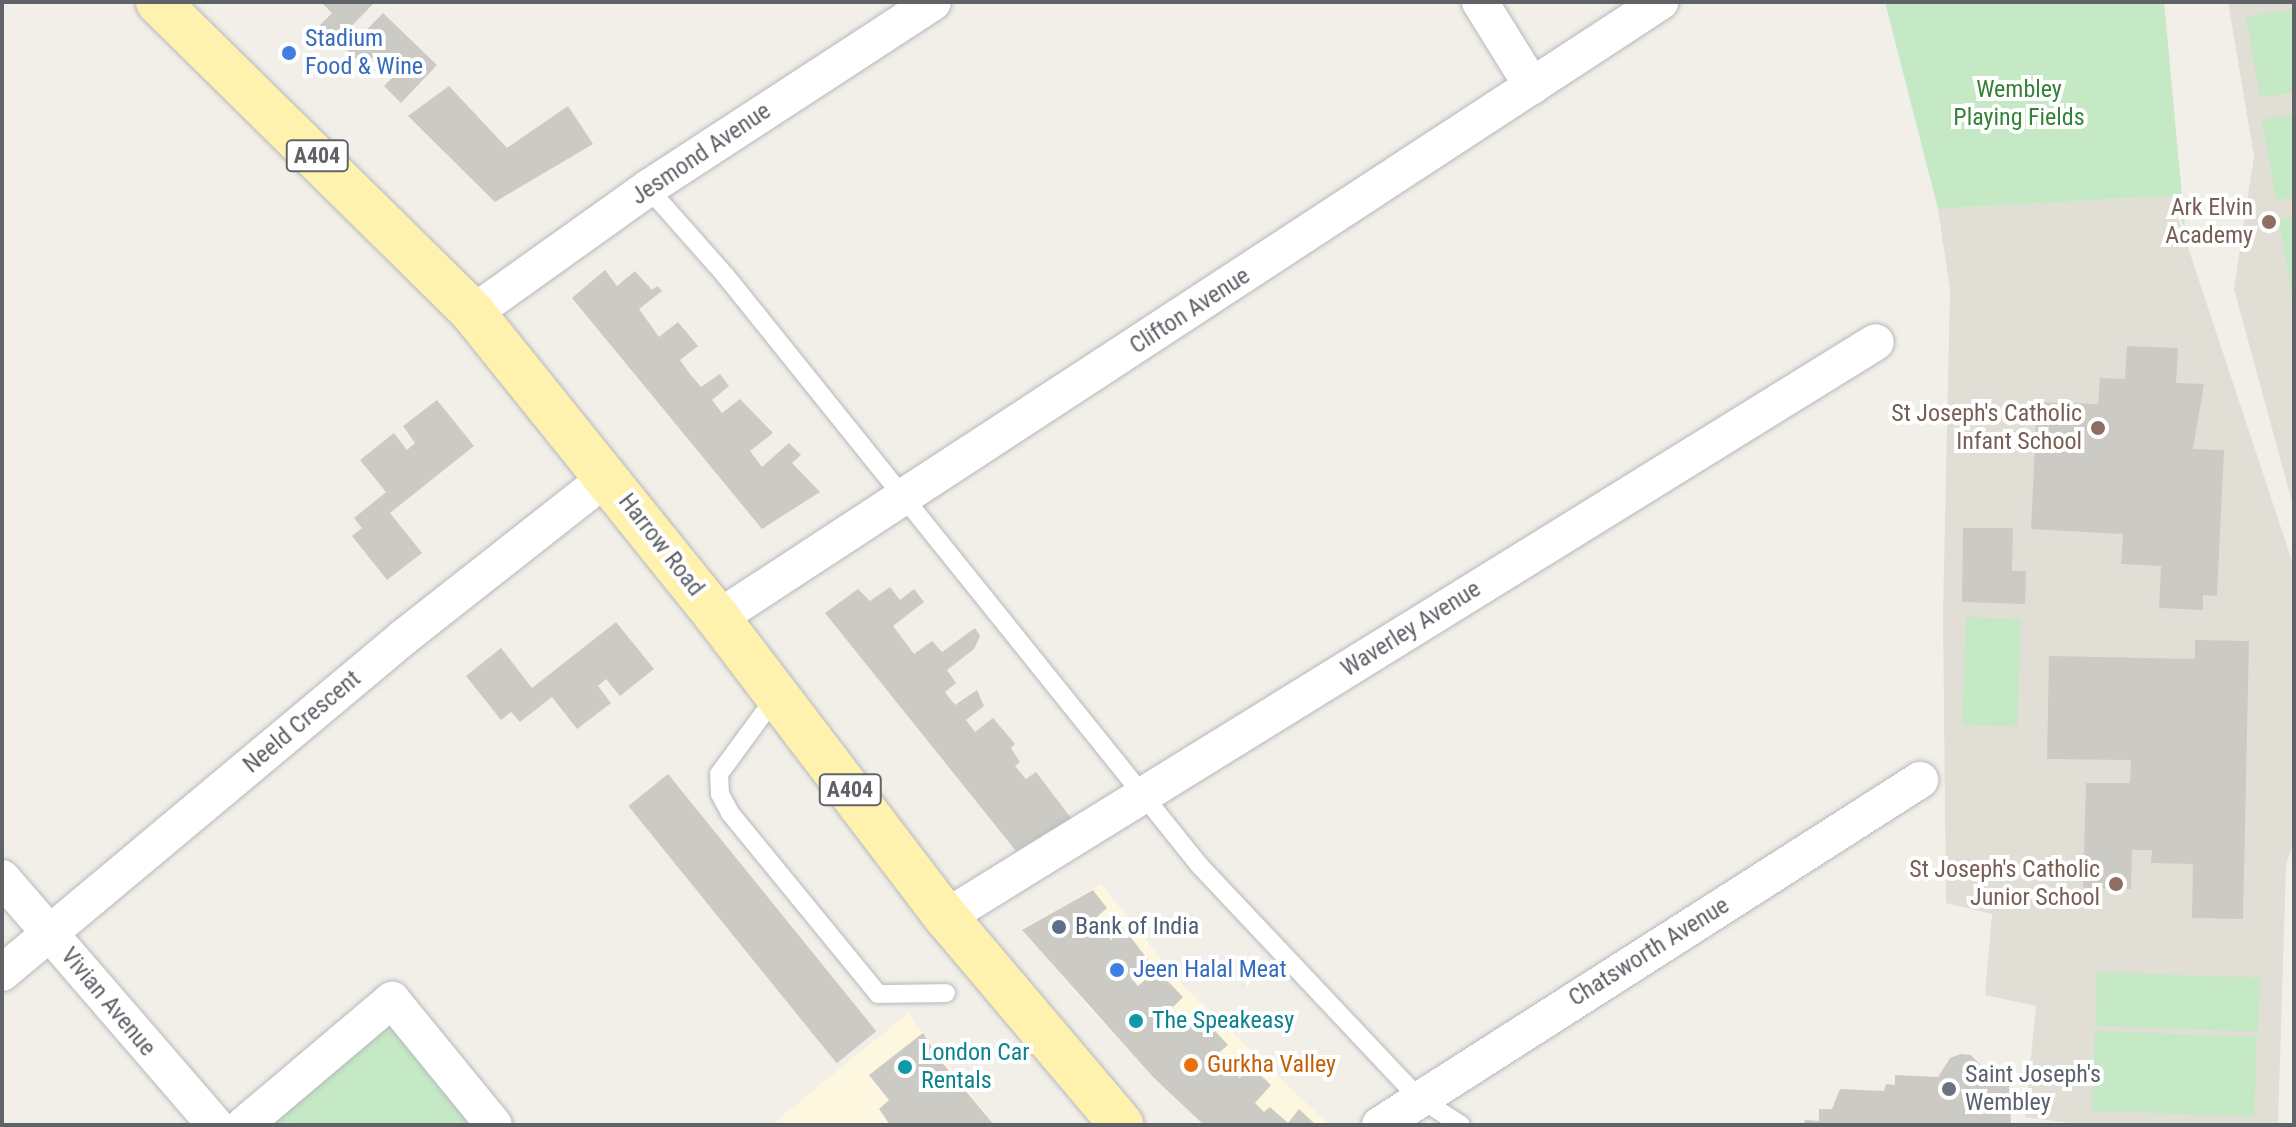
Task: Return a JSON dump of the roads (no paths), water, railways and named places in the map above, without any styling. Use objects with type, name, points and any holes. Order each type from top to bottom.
[{"type":"main road","name":"Harrow Road","points":[[158,2],[473,313],[718,618],[946,917],[1122,1125]]},
{"type":"street","name":"Jesmond Avenue","points":[[473,313],[648,188],[933,2]]},
{"type":"street","points":[[1480,2],[1532,86]]},
{"type":"street","name":"Clifton Avenue","points":[[718,618],[1660,2]]},
{"type":"street","name":"Waverley Avenue","points":[[946,917],[1876,342]]},
{"type":"street","name":"Neeld Crescent","points":[[2,973],[404,637],[607,477]]},
{"type":"street","name":"Chatsworth Avenue","points":[[1380,1125],[1920,780]]},
{"type":"street","name":"Vivian Avenue","points":[[2,878],[215,1125]]},
{"type":"street","points":[[244,1125],[392,1000],[494,1125]]},
{"type":"lane","points":[[648,188],[905,498],[1143,798],[1419,1098],[1461,1125]]},
{"type":"lane","points":[[777,695],[719,774],[720,794],[730,813],[878,994],[946,993]]},
{"type":"place","name":"Stadium Food & Wine","points":[[289,53]]},
{"type":"place","name":"Ark Elvin Academy","points":[[2269,222]]},
{"type":"place","name":"St Joseph's Catholic Infant School","points":[[2098,428]]},
{"type":"place","name":"St Joseph's Catholic Junior School","points":[[2116,884]]},
{"type":"place","name":"Bank of India","points":[[1059,927]]},
{"type":"place","name":"Jeen Halal Meat","points":[[1117,970]]},
{"type":"place","name":"The Speakeasy","points":[[1136,1021]]},
{"type":"place","name":"Gurkha Valley","points":[[1191,1065]]},
{"type":"place","name":"London Car Rentals","points":[[905,1067]]},
{"type":"place","name":"Saint Joseph's Wembley","points":[[1949,1089]]},
{"type":"park label","name":"Wembley Playing Fields","points":[[2019,104]]}]
